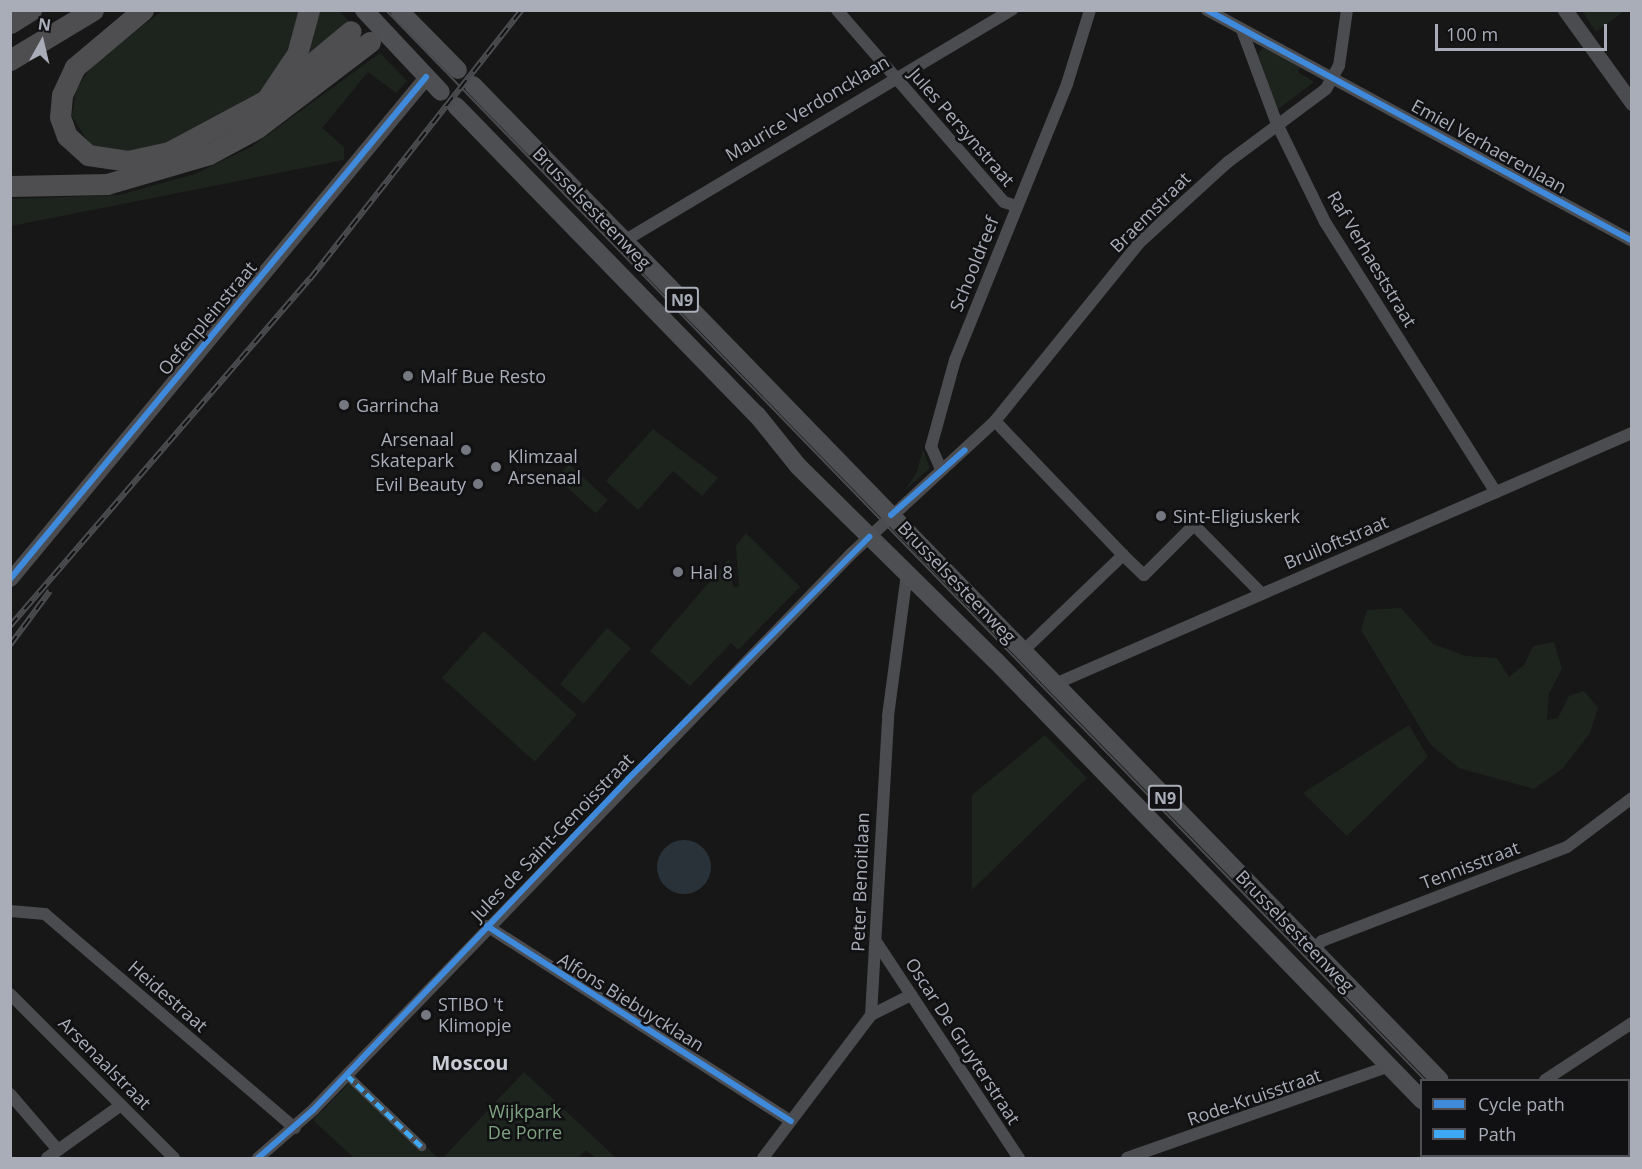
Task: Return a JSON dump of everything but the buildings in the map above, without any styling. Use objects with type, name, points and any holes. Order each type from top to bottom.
[{"type":"highway","points":[[10,23],[31,10]]},
{"type":"highway","points":[[10,60],[93,10]]},
{"type":"highway","points":[[143,10],[75,67],[62,95],[60,117],[67,136],[88,155],[128,161],[169,152],[266,100],[351,31]]},
{"type":"highway","points":[[266,100],[297,54],[309,10]]},
{"type":"highway","points":[[10,186],[107,184],[209,153],[257,128],[377,36]]},
{"type":"main road","points":[[377,36],[390,10]]},
{"type":"main road","points":[[399,10],[458,70]]},
{"type":"main road","points":[[351,31],[369,12],[377,36],[441,92]]},
{"type":"main road","name":"Brusselsesteenweg","points":[[472,85],[1439,1079]]},
{"type":"main road","name":"Brusselsesteenweg","points":[[456,106],[868,537],[907,573],[1420,1098]]},
{"type":"street","name":"Jules Persynstraat","points":[[837,10],[1004,202],[1016,206]]},
{"type":"street","name":"Maurice Verdoncklaan","points":[[624,241],[894,77],[1012,10]]},
{"type":"street","name":"Schooldreef","points":[[941,469],[931,447],[955,360],[1067,84],[1090,10]]},
{"type":"street","name":"Emiel Verhaerenlaan","points":[[1207,10],[1632,241]]},
{"type":"street","points":[[1333,77],[1347,10]]},
{"type":"street","points":[[1565,10],[1632,102]]},
{"type":"street","name":"Raf Verhaeststraat","points":[[1242,30],[1277,124],[1325,222],[1496,492]]},
{"type":"street","name":"Oefenpleinstraat","points":[[10,579],[426,77]]},
{"type":"street","name":"Braemstraat","points":[[941,469],[995,421],[1140,242],[1277,124],[1326,89],[1333,77]]},
{"type":"street","points":[[995,421],[1144,575],[1194,525],[1261,593]]},
{"type":"street","name":"Bruiloftstraat","points":[[1055,684],[1632,433]]},
{"type":"street","points":[[891,515],[941,469]]},
{"type":"street","name":"Jules de Saint-Genoisstraat","points":[[258,1158],[295,1128],[487,926],[891,515]]},
{"type":"street","points":[[1023,651],[1123,555]]},
{"type":"street","name":"Peter Benoitlaan","points":[[871,1015],[877,943],[888,716],[907,573]]},
{"type":"street","name":"Tennisstraat","points":[[1313,950],[1322,941],[1567,847],[1632,798]]},
{"type":"street","name":"Heidestraat","points":[[10,911],[45,914],[295,1128]]},
{"type":"street","name":"Alfons Biebuycklaan","points":[[487,926],[791,1121]]},
{"type":"street","name":"Oscar De Gruyterstraat","points":[[877,943],[1019,1158]]},
{"type":"street","name":"Arsenaalstraat","points":[[10,994],[174,1158]]},
{"type":"street","points":[[763,1158],[871,1015],[911,995]]},
{"type":"street","points":[[1547,1079],[1632,1023]]},
{"type":"street","name":"Rode-Kruisstraat","points":[[1127,1158],[1389,1066]]},
{"type":"street","points":[[347,1075],[421,1146]]},
{"type":"street","points":[[10,1094],[58,1150]]},
{"type":"street","points":[[46,1158],[121,1105]]},
{"type":"green space","points":[[162,11],[306,11],[279,67],[258,93],[162,145],[127,152],[90,145],[72,116],[76,90],[93,64]]},
{"type":"green space","points":[[317,11],[339,11],[351,23],[296,71],[308,51]]},
{"type":"green space","points":[[1582,11],[1624,11],[1596,32]]},
{"type":"green space","points":[[1263,47],[1300,67],[1298,72],[1314,82],[1277,110],[1258,55]]},
{"type":"green space","points":[[380,53],[407,81],[396,93],[368,72],[322,128],[344,147],[344,160],[11,226],[11,199],[119,195],[195,174],[251,147]]},
{"type":"green space","points":[[653,429],[718,478],[702,496],[673,471],[638,510],[606,481]]},
{"type":"green space","points":[[923,450],[930,468],[904,491],[916,474]]},
{"type":"green space","points":[[569,464],[608,500],[595,513],[557,477]]},
{"type":"green space","points":[[746,533],[800,587],[738,650],[731,643],[690,686],[650,651],[729,559],[733,587],[739,587],[736,546]]},
{"type":"green space","points":[[1401,608],[1433,644],[1466,656],[1497,658],[1509,677],[1524,665],[1533,646],[1554,642],[1562,669],[1549,693],[1547,720],[1558,718],[1569,696],[1584,691],[1598,708],[1590,733],[1563,768],[1534,789],[1459,768],[1430,744],[1361,630],[1367,610]]},
{"type":"green space","points":[[607,628],[631,648],[584,704],[560,684]]},
{"type":"green space","points":[[484,631],[577,715],[535,761],[442,678]]},
{"type":"green space","points":[[1409,725],[1428,757],[1347,836],[1303,793]]},
{"type":"green space","points":[[1045,735],[1087,778],[972,890],[972,795]]},
{"type":"green space","name":"Wijkpark De Porre","points":[[524,1072],[616,1158],[596,1158],[586,1150],[578,1158],[443,1158]]},
{"type":"green space","name":"Wijkpark De Porre","points":[[354,1078],[438,1158],[354,1158],[313,1120]]},
{"type":"shaded area","points":[[679,840],[689,840],[699,844],[707,852],[711,867],[707,882],[699,890],[689,894],[679,894],[669,890],[661,882],[657,872],[657,862],[661,852],[669,844]]},
{"type":"tram line","points":[[386,10],[1424,1079]]},
{"type":"railway","points":[[10,626],[310,279],[522,10]]},
{"type":"railway","points":[[10,645],[50,591]]},
{"type":"marked path","points":[[347,1075],[421,1146]]},
{"type":"cycle path","points":[[1207,10],[1632,241]]},
{"type":"cycle path","points":[[10,579],[426,77]]},
{"type":"cycle path","points":[[891,515],[965,450]]},
{"type":"cycle path","points":[[258,1158],[313,1110],[628,779],[869,537]]},
{"type":"cycle path","points":[[487,926],[791,1121]]},
{"type":"place","name":"Malf Bue Resto","points":[[408,376]]},
{"type":"place","name":"Garrincha","points":[[344,405]]},
{"type":"place","name":"Arsenaal Skatepark","points":[[466,450]]},
{"type":"place","name":"Klimzaal Arsenaal","points":[[496,467]]},
{"type":"place","name":"Evil Beauty","points":[[478,484]]},
{"type":"place","name":"Sint-Eligiuskerk","points":[[1161,516]]},
{"type":"place","name":"Hal 8","points":[[678,572]]},
{"type":"place","name":"STIBO 't Klimopje","points":[[426,1015]]},
{"type":"district","name":"Moscou","points":[[470,1062]]}]
